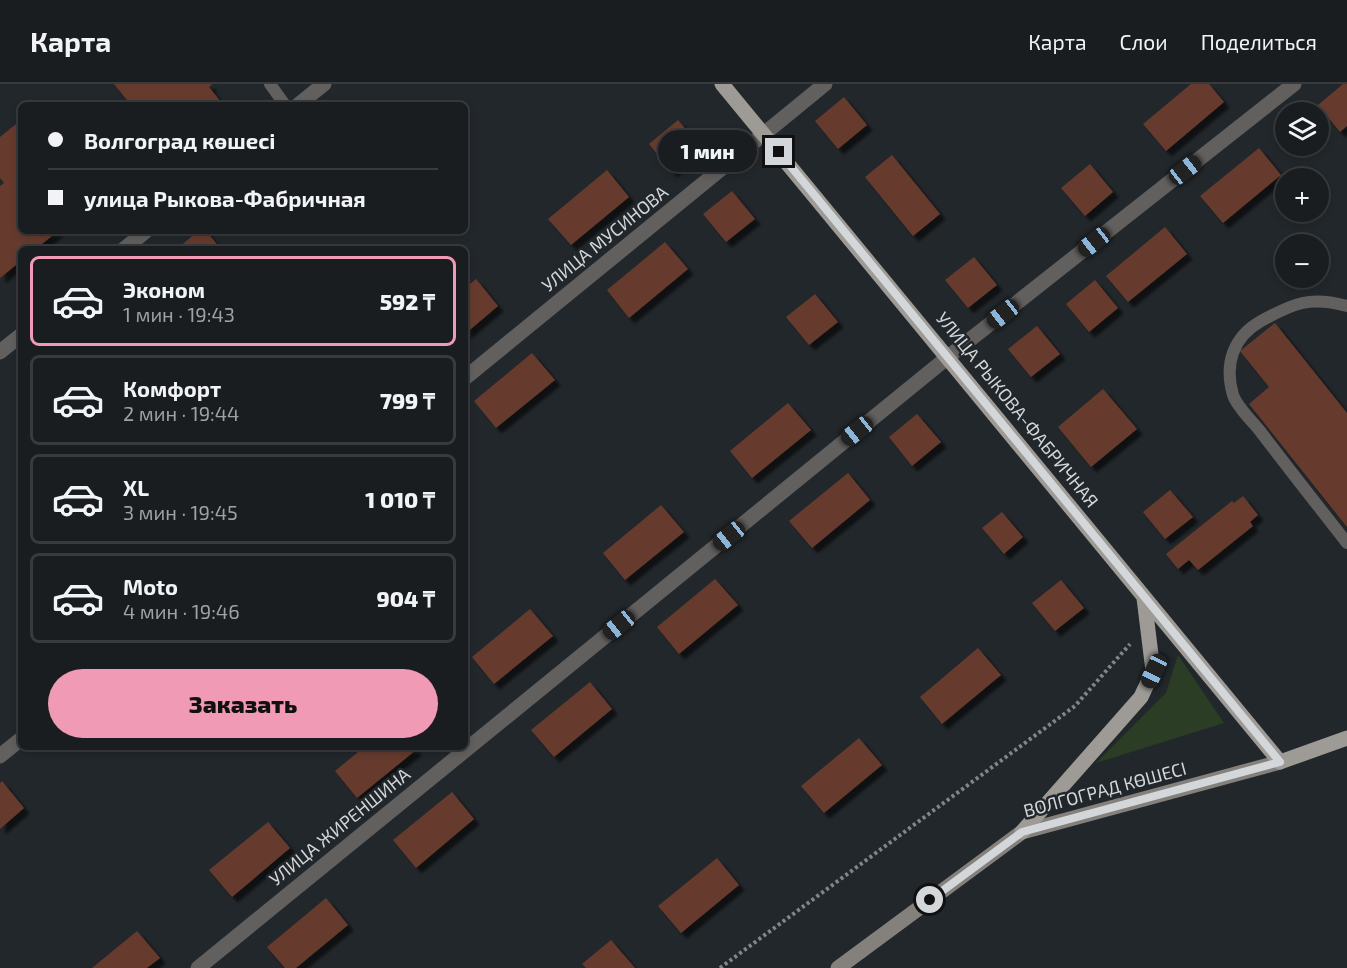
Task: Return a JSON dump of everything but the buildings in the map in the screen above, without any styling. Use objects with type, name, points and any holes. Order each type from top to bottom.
[{"type":"main road","name":"УЛИЦА РЫКОВА-ФАБРИЧНАЯ","points":[[722,84],[1280,762]]},
{"type":"main road","points":[[1022,832],[1142,697],[1154,671],[1143,596]]},
{"type":"main road","name":"ВОЛГОГРАД КӨШЕСІ","points":[[838,968],[1022,832],[1280,762],[1347,738]]},
{"type":"street","points":[[302,102],[324,84]]},
{"type":"street","name":"УЛИЦА МУСИНОВА","points":[[468,376],[825,84]]},
{"type":"street","name":"УЛИЦА ЖИРЕНШИНА","points":[[468,748],[948,357],[1294,84]]},
{"type":"street","points":[[128,246],[142,234]]},
{"type":"street","points":[[0,352],[18,337]]},
{"type":"street","points":[[0,756],[18,741]]},
{"type":"street","name":"УЛИЦА ЖИРЕНШИНА","points":[[198,968],[466,750]]},
{"type":"lane","points":[[270,84],[283,102]]},
{"type":"lane","points":[[1347,306],[1327,301],[1304,301],[1285,308],[1255,325],[1238,340],[1230,360],[1234,397],[1347,543]]},
{"type":"path","points":[[720,968],[1076,706],[1148,623]]},
{"type":"green space","points":[[1178,655],[1224,723],[1096,763],[1166,693]]},
{"type":"route","points":[[779,152],[1280,762],[1022,832],[930,900]]}]
